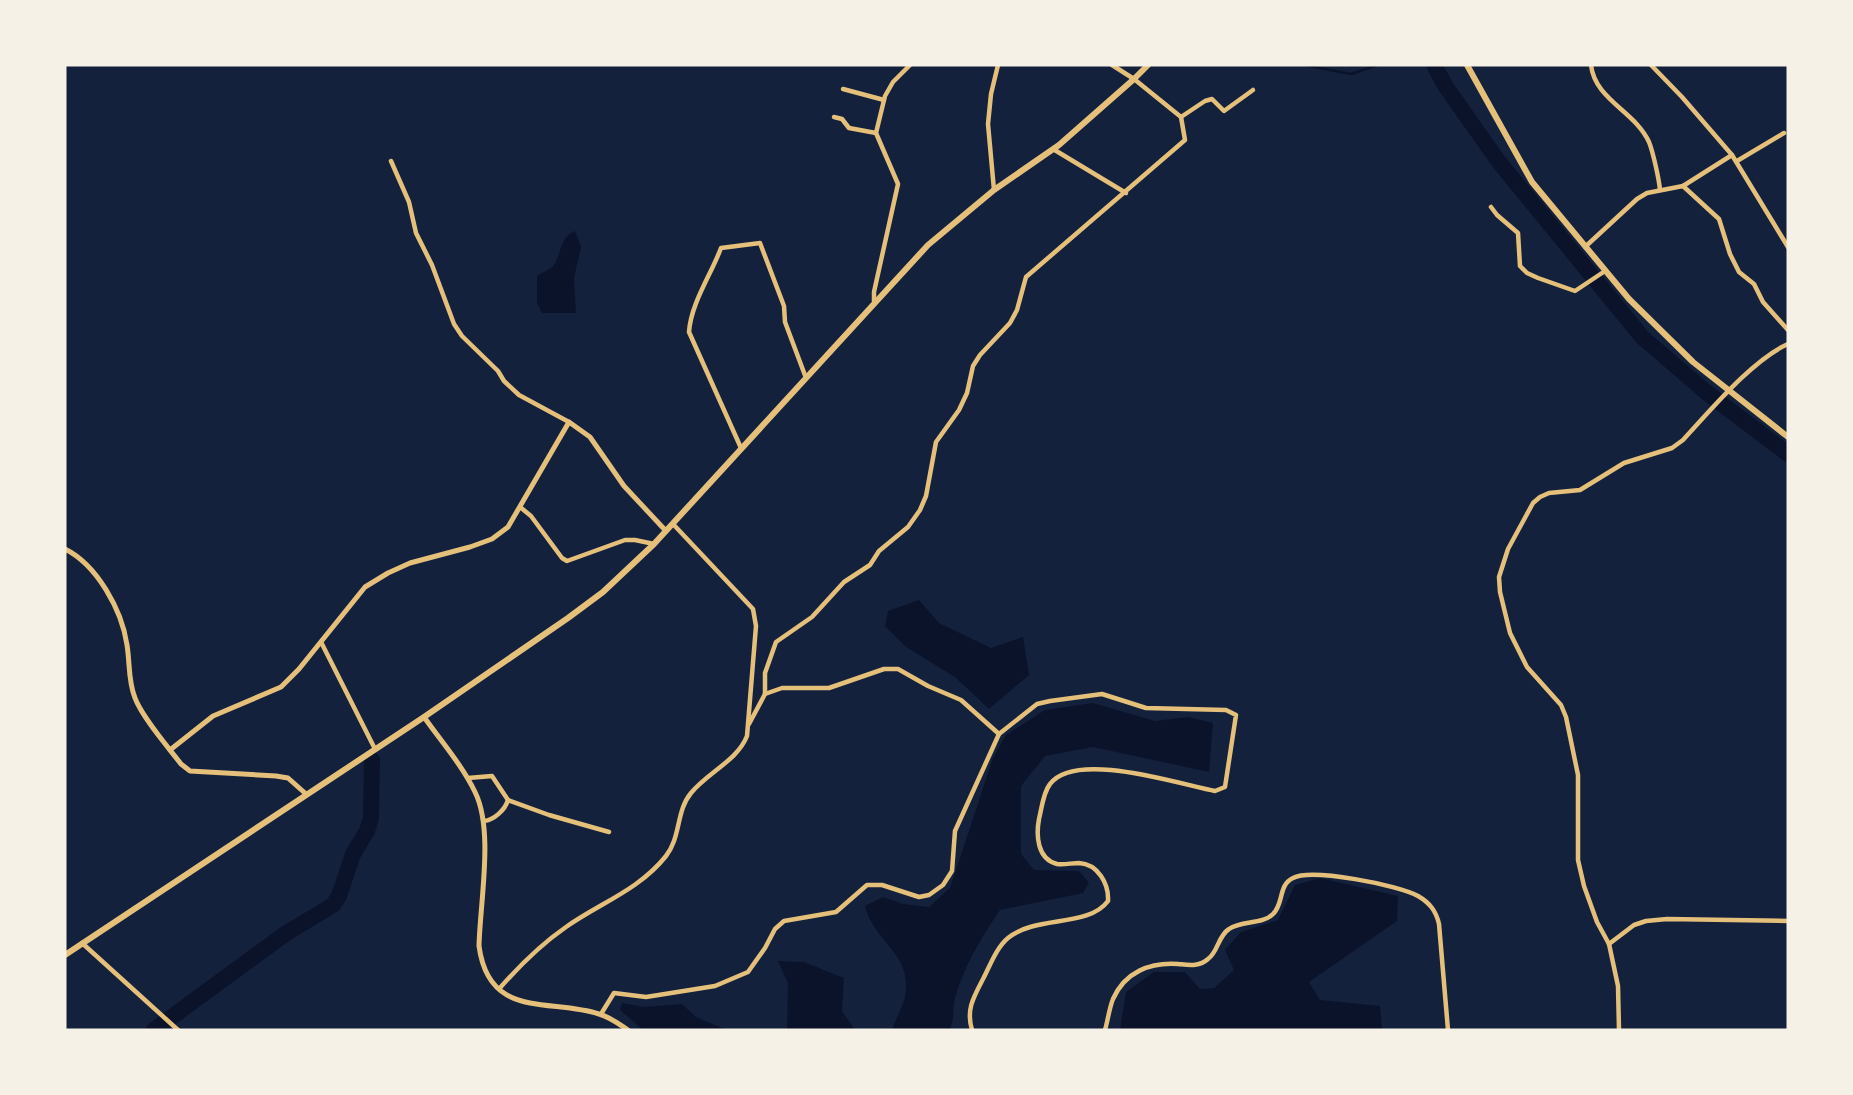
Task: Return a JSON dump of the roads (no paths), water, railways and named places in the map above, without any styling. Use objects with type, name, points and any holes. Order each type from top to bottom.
[{"type":"main road","points":[[65,955],[424,717],[568,618],[632,567],[928,245],[994,190],[1053,149],[1148,65]]},
{"type":"main road","points":[[1467,65],[1521,166],[1605,271],[1657,329],[1730,392],[1788,437]]},
{"type":"street","points":[[874,301],[898,184],[876,133],[884,100],[893,82],[910,65]]},
{"type":"street","points":[[994,190],[988,124],[998,65]]},
{"type":"street","points":[[749,724],[765,694],[765,673],[776,642],[812,617],[844,582],[870,565],[879,551],[908,527],[920,510],[926,496],[936,442],[959,410],[979,355],[1010,323],[1017,310],[1026,276],[1185,140],[1181,117],[1135,79],[1112,65]]},
{"type":"street","points":[[1591,65],[1592,77],[1597,87],[1650,143],[1660,190]]},
{"type":"street","points":[[1651,65],[1737,161],[1788,247]]},
{"type":"street","points":[[843,89],[884,100]]},
{"type":"street","points":[[1181,117],[1212,99],[1224,111],[1253,90]]},
{"type":"street","points":[[834,117],[842,119],[849,128],[876,133]]},
{"type":"street","points":[[1737,161],[1784,133]]},
{"type":"street","points":[[1053,149],[1126,193]]},
{"type":"street","points":[[1585,247],[1629,205],[1647,193],[1683,186],[1732,155]]},
{"type":"street","points":[[391,161],[409,202],[416,233],[432,265],[454,324],[462,336],[519,395],[569,422],[590,437],[624,486],[666,531]]},
{"type":"street","points":[[1683,186],[1719,219],[1739,272],[1754,284],[1763,302],[1788,330]]},
{"type":"street","points":[[1492,207],[1496,215],[1518,233],[1520,266],[1527,273],[1575,290],[1605,271]]},
{"type":"street","points":[[741,448],[689,332],[701,287],[714,268],[722,248],[760,243],[784,306],[785,322],[806,378]]},
{"type":"street","points":[[1619,1030],[1618,986],[1609,944],[1597,922],[1578,860],[1578,775],[1566,717],[1561,705],[1527,667],[1510,633],[1499,577],[1508,549],[1533,503],[1540,497],[1549,493],[1580,490],[1624,463],[1672,448],[1753,368],[1788,344]]},
{"type":"street","points":[[170,750],[213,716],[281,687],[299,669],[365,587],[410,563],[470,548],[492,539],[508,527],[569,422]]},
{"type":"street","points":[[520,508],[531,516],[567,561],[625,540],[654,544]]},
{"type":"street","points":[[499,989],[528,956],[565,928],[626,892],[666,856],[676,835],[682,807],[687,799],[702,781],[743,746],[749,724],[756,626],[753,608],[673,524]]},
{"type":"street","points":[[65,549],[89,569],[117,607],[125,635],[136,702],[181,764],[190,772],[288,778],[306,794]]},
{"type":"street","points":[[321,642],[375,749]]},
{"type":"street","points":[[765,694],[782,688],[829,688],[884,669],[898,668],[966,704],[999,734]]},
{"type":"street","points":[[601,1014],[614,993],[646,997],[681,993],[715,986],[747,972],[775,929],[784,922],[836,912],[867,885],[882,885],[919,897],[929,895],[943,885],[952,871],[955,831],[999,734],[1037,705],[1102,694],[1146,708],[1226,710],[1236,715],[1225,787],[1215,791],[1122,770],[1081,768],[1057,776],[1049,785],[1037,828],[1041,851],[1046,858],[1060,864],[1086,864],[1095,869],[1107,885],[1108,901],[1098,912],[1033,925],[1006,939],[972,999],[968,1010],[972,1030]]},
{"type":"street","points":[[424,717],[468,778],[476,792],[484,821],[479,946],[484,966],[499,989],[508,996],[524,1003],[581,1009],[601,1014],[628,1030]]},
{"type":"street","points":[[468,778],[492,776],[508,800],[549,816],[608,832]]},
{"type":"street","points":[[484,821],[492,820],[508,800]]},
{"type":"street","points":[[1105,1030],[1117,991],[1133,973],[1158,963],[1192,966],[1211,958],[1226,931],[1235,925],[1267,919],[1275,913],[1289,880],[1311,873],[1402,890],[1430,905],[1437,914],[1439,925],[1448,1030]]},
{"type":"street","points":[[1609,944],[1634,925],[1657,920],[1788,921]]},
{"type":"street","points":[[82,943],[178,1030]]},
{"type":"water","points":[[575,231],[581,247],[574,278],[576,313],[542,313],[537,303],[537,276],[553,266],[566,237]]},
{"type":"water","points":[[919,600],[939,623],[991,648],[1023,637],[1029,675],[989,709],[955,677],[906,647],[885,626],[888,611]]},
{"type":"water","points":[[1093,703],[1155,721],[1188,717],[1213,723],[1209,772],[1093,747],[1045,756],[1021,786],[1021,854],[1034,870],[1079,871],[1089,883],[1083,893],[1000,910],[968,963],[955,998],[949,1030],[892,1030],[904,999],[905,976],[902,965],[875,928],[865,906],[883,897],[903,904],[929,907],[950,888],[993,758],[1006,735],[1045,710]]},
{"type":"water","points":[[1320,878],[1398,896],[1397,921],[1309,982],[1320,1000],[1380,1006],[1382,1030],[1120,1030],[1126,992],[1154,972],[1185,972],[1200,989],[1214,988],[1234,970],[1225,950],[1241,932],[1278,920],[1295,885]]},
{"type":"water","points":[[778,961],[804,962],[844,978],[842,1011],[855,1030],[787,1030],[788,983]]},
{"type":"water","points":[[622,1003],[644,1007],[682,1004],[696,1017],[727,1030],[643,1030],[620,1010]]},
{"type":"waterway","points":[[1304,65],[1351,74],[1378,65]]},
{"type":"waterway","points":[[1434,65],[1446,87],[1499,162],[1642,337],[1706,392],[1788,454]]},
{"type":"waterway","points":[[154,1030],[285,934],[333,905],[371,818],[372,760]]}]
